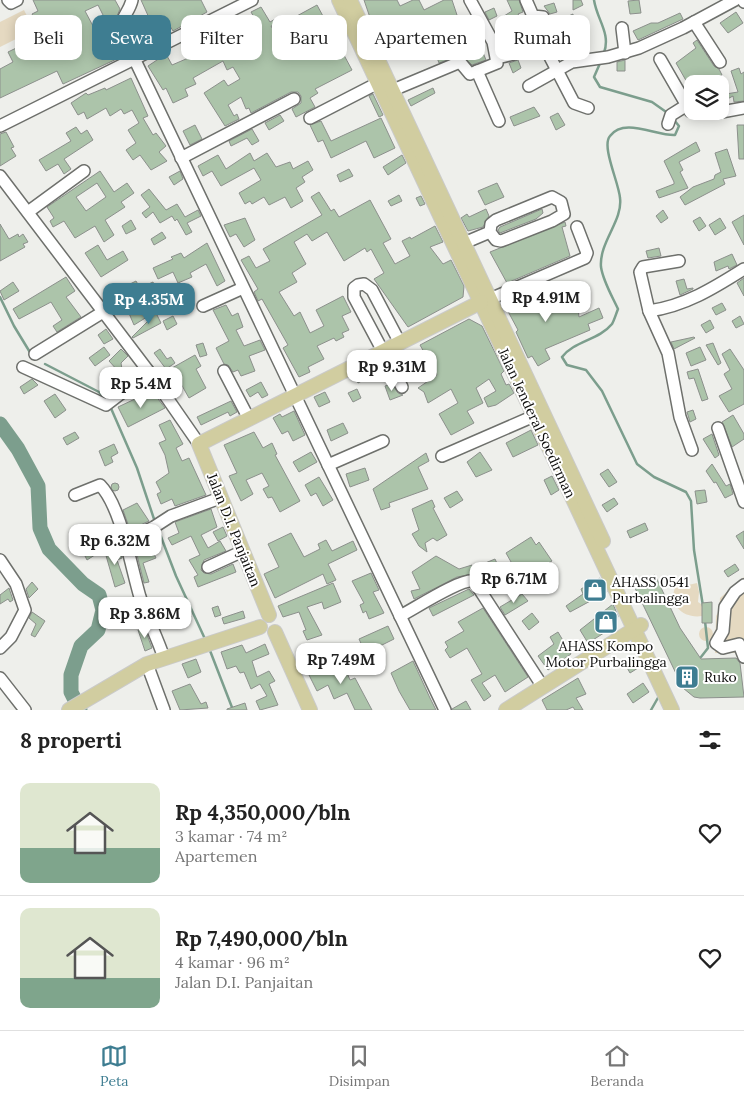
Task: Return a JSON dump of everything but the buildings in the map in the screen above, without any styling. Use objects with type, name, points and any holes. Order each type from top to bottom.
[{"type":"main road","name":"Jalan Jenderal Soedirman","points":[[340,0],[378,83],[485,301],[638,627],[672,710]]},
{"type":"main road","name":"Jalan Jenderal Soedirman","points":[[350,0],[464,242],[485,301],[534,416],[638,627],[682,710]]},
{"type":"main road","points":[[198,444],[485,301]]},
{"type":"main road","name":"Jalan D.I. Panjaitan","points":[[198,444],[269,615]]},
{"type":"main road","points":[[269,615],[277,620],[278,626],[275,632],[266,634],[260,627],[261,619],[269,615]]},
{"type":"main road","points":[[69,710],[147,664],[260,627]]},
{"type":"main road","points":[[506,710],[638,627]]},
{"type":"main road","points":[[275,632],[310,710]]},
{"type":"street","points":[[8,0],[11,3],[17,0]]},
{"type":"street","points":[[125,15],[130,8],[132,0]]},
{"type":"street","points":[[171,42],[252,0]]},
{"type":"street","points":[[470,0],[490,34],[495,51]]},
{"type":"street","points":[[526,0],[533,15]]},
{"type":"street","points":[[529,86],[556,69],[577,60],[625,53],[694,22],[735,0]]},
{"type":"street","points":[[694,22],[720,62]]},
{"type":"street","points":[[622,28],[625,53]]},
{"type":"street","points":[[660,59],[684,96]]},
{"type":"street","points":[[0,126],[135,60],[445,710]]},
{"type":"street","points":[[393,90],[460,62],[467,74],[496,64],[497,60]]},
{"type":"street","points":[[552,60],[575,105],[588,108]]},
{"type":"street","points":[[477,71],[499,121]]},
{"type":"street","points":[[310,118],[378,83]]},
{"type":"street","points":[[181,158],[294,99]]},
{"type":"street","points":[[729,111],[744,108]]},
{"type":"street","points":[[668,124],[671,115],[684,111]]},
{"type":"street","points":[[28,212],[84,171]]},
{"type":"street","points":[[0,176],[149,372],[198,444]]},
{"type":"street","points":[[552,197],[561,202],[564,214],[552,221],[502,241],[496,240],[490,232],[491,224],[496,220],[552,197]]},
{"type":"street","points":[[485,301],[585,258],[587,253],[577,227]]},
{"type":"street","points":[[464,242],[490,232]]},
{"type":"street","points":[[679,261],[643,267],[641,269],[649,312],[668,354],[680,417],[692,450]]},
{"type":"street","points":[[649,312],[668,308],[698,296],[744,269]]},
{"type":"street","points":[[400,343],[368,285],[358,284],[352,293],[402,388]]},
{"type":"street","points":[[202,306],[243,288]]},
{"type":"street","points":[[358,304],[374,294]]},
{"type":"street","points":[[35,354],[103,312]]},
{"type":"street","points":[[23,368],[111,402],[149,372]]},
{"type":"street","points":[[224,371],[249,419]]},
{"type":"street","points":[[442,456],[534,416]]},
{"type":"street","points":[[718,428],[744,502]]},
{"type":"street","points":[[328,465],[382,441]]},
{"type":"street","points":[[74,495],[101,485],[110,501],[125,541],[141,598],[164,658]]},
{"type":"street","points":[[125,541],[156,526],[171,516],[220,498]]},
{"type":"street","points":[[208,567],[243,551]]},
{"type":"street","points":[[0,560],[16,584],[25,610],[12,637],[0,648]]},
{"type":"street","points":[[400,616],[458,585],[469,580],[474,582],[543,687]]},
{"type":"street","points":[[744,585],[735,592],[725,607],[724,631],[716,644],[723,648],[739,644],[744,657]]},
{"type":"street","points":[[147,664],[164,710]]},
{"type":"street","points":[[0,678],[25,710]]},
{"type":"shaded area","points":[[24,10],[26,15],[15,15],[15,40],[0,47],[0,22]]},
{"type":"shaded area","points":[[744,577],[744,663],[743,653],[715,653],[716,616],[719,611],[720,598]]},
{"type":"shaded area","points":[[697,583],[699,592],[698,602],[704,606],[702,616],[689,615],[679,610],[673,594],[675,588]]},
{"type":"shaded area","points":[[703,627],[709,627],[713,634],[709,641],[703,641],[699,637],[699,631]]},
{"type":"waterway","points":[[594,0],[605,33],[606,46],[604,53]]},
{"type":"waterway","points":[[601,61],[594,77],[600,87],[652,102],[669,114]]},
{"type":"waterway","points":[[674,120],[679,126],[675,135],[623,128],[610,136],[608,141],[609,156],[619,191],[620,207],[601,258],[601,267],[618,309],[613,323],[607,329],[573,347],[562,357],[567,365],[586,370],[602,391],[637,464],[654,477],[686,492],[691,501],[694,550],[703,606]]},
{"type":"waterway","points":[[0,297],[14,326],[31,354]]},
{"type":"waterway","points":[[45,364],[99,392],[106,399]]},
{"type":"waterway","points":[[110,406],[137,468],[155,522]]},
{"type":"waterway","points":[[0,424],[18,449],[38,486],[40,528],[49,549],[83,584],[99,595],[103,610],[98,630],[81,646],[71,675],[71,692],[80,710]]},
{"type":"waterway","points":[[158,529],[176,576],[205,639]]},
{"type":"waterway","points":[[701,657],[708,648],[705,621]]},
{"type":"waterway","points":[[209,648],[233,710]]},
{"type":"waterway","points":[[651,710],[659,696]]},
{"type":"place","name":"AHASS 0541 Purbalingga","points":[[595,590]]},
{"type":"place","name":"AHASS Kompo Motor Purbalingga","points":[[606,622]]},
{"type":"place","name":"Ruko","points":[[687,677]]}]
